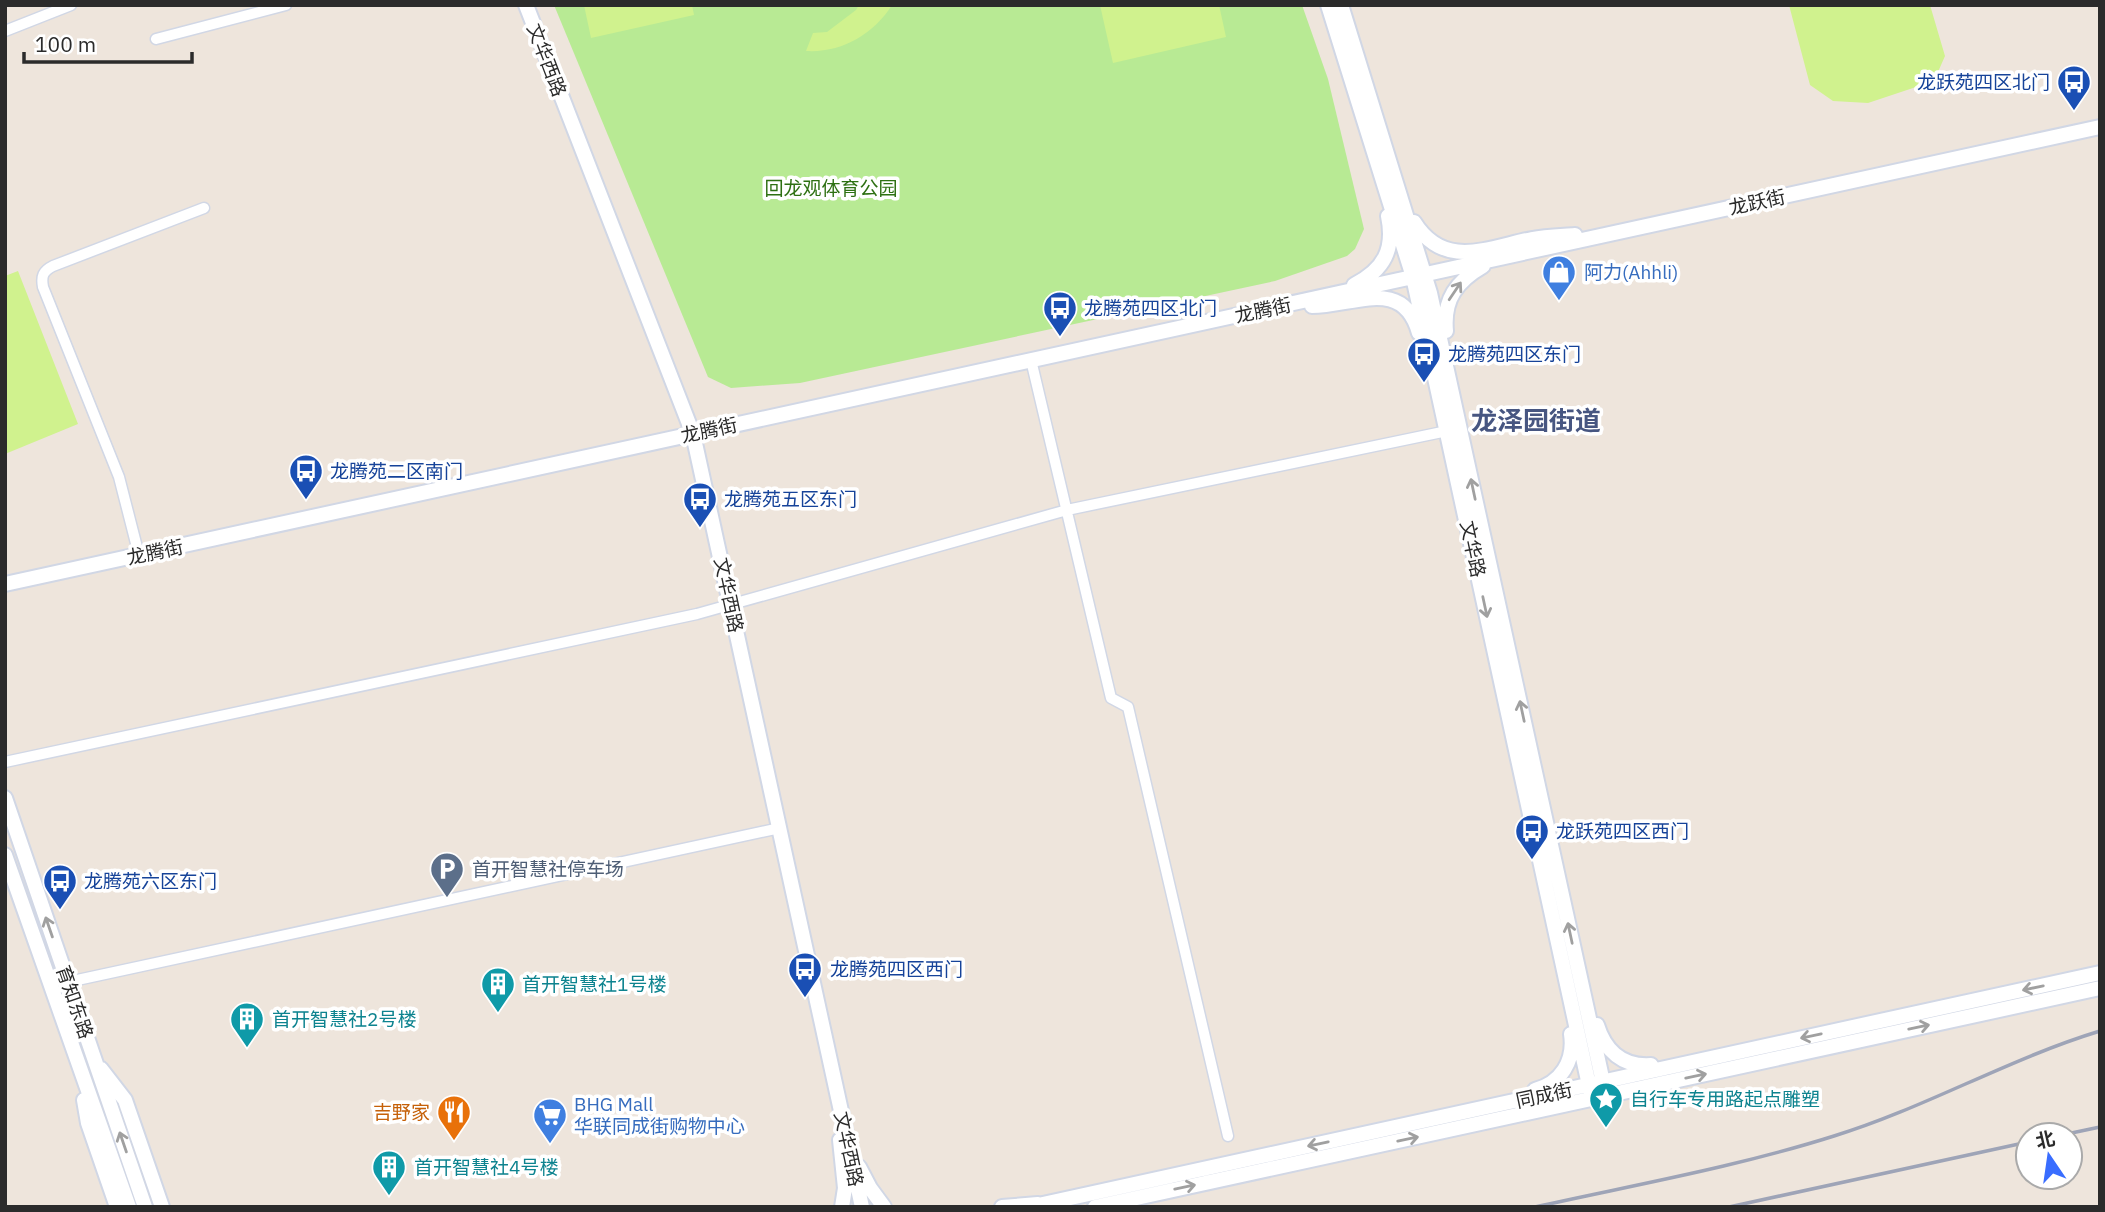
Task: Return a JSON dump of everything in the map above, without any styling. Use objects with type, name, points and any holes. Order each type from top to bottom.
[{"type":"street","points":[[5,31],[71,5]]},
{"type":"street","points":[[156,39],[286,5]]},
{"type":"street","name":"文华西路","points":[[526,5],[693,434],[862,1207]]},
{"type":"street","name":"文华路","points":[[1328,5],[1419,276]]},
{"type":"street","name":"文华路","points":[[1341,5],[1399,188],[1577,963],[1597,1090]]},
{"type":"street","points":[[1302,301],[1345,289],[1366,278],[1382,263],[1389,249],[1390,228],[1373,168],[1362,110]]},
{"type":"street","name":"龙跃街","points":[[1419,276],[2100,127]]},
{"type":"street","points":[[1399,188],[1412,219],[1422,234],[1438,247],[1454,253],[1473,252],[1544,237],[1622,231]]},
{"type":"street","points":[[139,555],[119,477],[41,277],[45,270],[53,266],[204,208]]},
{"type":"street","points":[[1454,430],[1455,379],[1446,335],[1445,314],[1448,300],[1457,285],[1474,271],[1519,254]]},
{"type":"street","name":"龙腾街","points":[[5,584],[1419,276]]},
{"type":"street","points":[[1269,308],[1335,305],[1373,297],[1388,298],[1400,303],[1411,313],[1416,324],[1433,393],[1454,430]]},
{"type":"street","points":[[1031,360],[1111,698],[1128,707],[1228,1136]]},
{"type":"street","points":[[5,762],[697,614],[1067,510],[1454,430]]},
{"type":"street","name":"文华路","points":[[1454,430],[1552,916],[1597,1090]]},
{"type":"street","name":"育知东路","points":[[5,797],[145,1207]]},
{"type":"street","points":[[68,982],[780,828]]},
{"type":"street","name":"育知东路","points":[[5,855],[129,1207]]},
{"type":"street","points":[[1432,1119],[1544,1087],[1563,1073],[1571,1055],[1572,1037],[1557,967],[1552,916]]},
{"type":"street","points":[[1577,963],[1602,1038],[1612,1052],[1627,1063],[1649,1066],[1721,1051],[1763,1047]]},
{"type":"street","name":"同成街","points":[[1095,1207],[1597,1090],[1763,1047],[2100,973]]},
{"type":"street","name":"同成街","points":[[1029,1207],[1432,1119],[1597,1090],[2100,988]]},
{"type":"street","points":[[92,1052],[97,1063],[125,1100],[162,1207]]},
{"type":"street","points":[[76,1057],[88,1123],[117,1207]]},
{"type":"street","points":[[837,1093],[845,1188],[842,1207]]},
{"type":"street","points":[[845,1132],[862,1175],[884,1207]]},
{"type":"street","points":[[1002,1207],[1046,1203]]},
{"type":"green space","name":"回龙观体育公园","points":[[554,5],[1302,5],[1328,79],[1364,229],[1355,249],[1347,256],[1275,281],[800,383],[731,388],[708,377]]},
{"type":"green space","points":[[584,5],[692,5],[694,15],[591,38]]},
{"type":"green space","points":[[859,5],[892,5],[875,25],[855,40],[832,49],[806,51],[813,33],[827,32]]},
{"type":"green space","points":[[1100,5],[1219,5],[1226,37],[1113,63]]},
{"type":"green space","points":[[1789,5],[1930,5],[1945,56],[1934,81],[1868,103],[1833,101],[1810,85]]},
{"type":"green space","points":[[18,271],[78,424],[5,454],[5,276]]},
{"type":"railway","points":[[1535,1207],[1722,1166],[1834,1136],[1901,1112],[2032,1055],[2100,1031]]},
{"type":"railway","points":[[2084,1130],[2100,1127]]},
{"type":"railway","points":[[1729,1207],[2014,1145]]},
{"type":"place","name":"龙跃苑四区北门","points":[[2074,112]]},
{"type":"place","name":"阿力(Ahhli)","points":[[1559,302]]},
{"type":"place","name":"龙腾苑四区北门","points":[[1060,338]]},
{"type":"place","name":"龙腾苑四区东门","points":[[1424,384]]},
{"type":"place","name":"龙腾苑二区南门","points":[[306,501]]},
{"type":"place","name":"龙腾苑五区东门","points":[[700,529]]},
{"type":"place","name":"龙跃苑四区西门","points":[[1532,861]]},
{"type":"place","name":"首开智慧社停车场","points":[[447,899]]},
{"type":"place","name":"龙腾苑六区东门","points":[[60,911]]},
{"type":"place","name":"龙腾苑四区西门","points":[[805,999]]},
{"type":"place","name":"首开智慧社1号楼","points":[[498,1014]]},
{"type":"place","name":"首开智慧社2号楼","points":[[247,1049]]},
{"type":"place","name":"自行车专用路起点雕塑","points":[[1606,1129]]},
{"type":"place","name":"吉野家","points":[[454,1142]]},
{"type":"place","name":"BHG Mall 华联同成街购物中心","points":[[550,1145]]},
{"type":"place","name":"首开智慧社4号楼","points":[[389,1197]]},
{"type":"district","name":"龙泽园街道","points":[[1536,421]]}]
